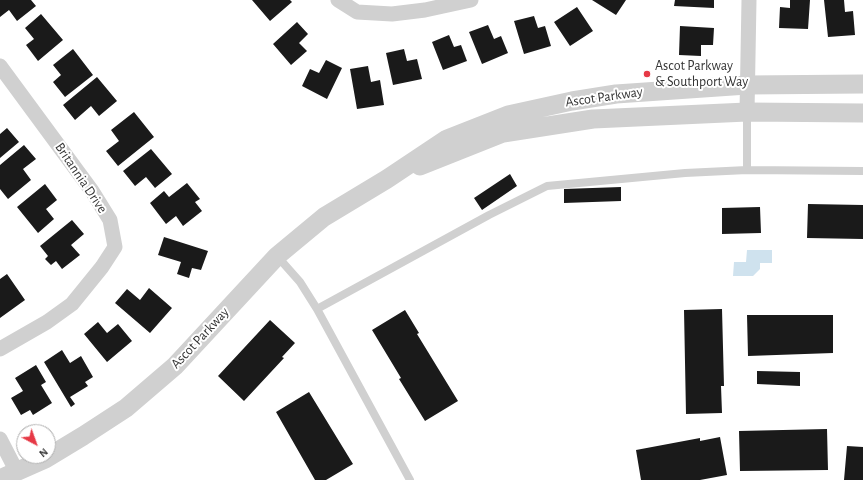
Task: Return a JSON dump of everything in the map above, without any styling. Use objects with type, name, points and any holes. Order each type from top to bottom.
[{"type":"street","points":[[338,0],[358,12],[392,14],[425,10],[471,0]]},
{"type":"street","points":[[747,112],[749,0]]},
{"type":"street","name":"Britannia Drive","points":[[0,66],[92,191],[110,220],[115,247],[102,267],[72,304],[47,322],[0,349]]},
{"type":"street","name":"Ascot Parkway","points":[[0,480],[52,455],[126,408],[175,366],[277,256],[324,217],[387,179],[447,139],[508,115],[572,101],[616,94],[747,85],[863,84]]},
{"type":"street","name":"Ascot Parkway","points":[[387,179],[503,133],[593,119],[747,112],[863,113]]},
{"type":"street","points":[[0,440],[17,472]]},
{"type":"lane","points":[[747,112],[747,170]]},
{"type":"lane","points":[[317,309],[489,215],[547,186],[685,173],[747,170],[863,171]]},
{"type":"lane","points":[[277,256],[300,282],[317,309],[410,480]]},
{"type":"water","points":[[747,250],[772,250],[772,263],[760,263],[760,269],[753,276],[733,276],[734,262],[746,262]]},
{"type":"building","points":[[0,0],[31,0],[36,6],[17,21],[9,10],[0,17]]},
{"type":"building","points":[[252,0],[290,0],[292,2],[270,21]]},
{"type":"building","points":[[592,0],[626,0],[616,15]]},
{"type":"building","points":[[675,0],[714,0],[714,8],[674,6]]},
{"type":"building","points":[[790,0],[810,0],[808,29],[779,28],[780,7],[790,8]]},
{"type":"building","points":[[824,0],[844,0],[845,12],[853,11],[855,35],[828,37]]},
{"type":"building","points":[[577,7],[593,31],[570,46],[554,22]]},
{"type":"building","points":[[41,14],[63,40],[38,61],[26,45],[34,39],[25,28]]},
{"type":"building","points":[[534,16],[538,28],[545,26],[551,46],[524,54],[514,21]]},
{"type":"building","points":[[297,22],[308,34],[299,43],[307,51],[291,65],[273,44]]},
{"type":"building","points":[[488,25],[494,39],[501,36],[508,53],[482,64],[469,32]]},
{"type":"building","points":[[680,26],[714,28],[713,45],[701,45],[701,56],[679,55]]},
{"type":"building","points":[[449,35],[454,47],[461,45],[467,61],[443,70],[432,42]]},
{"type":"building","points":[[73,49],[93,75],[65,97],[53,82],[61,75],[53,65]]},
{"type":"building","points":[[404,49],[407,61],[417,59],[422,79],[393,85],[386,53]]},
{"type":"building","points":[[326,60],[342,68],[327,99],[302,86],[310,69],[319,73]]},
{"type":"building","points":[[368,66],[371,82],[380,80],[384,105],[357,109],[350,69]]},
{"type":"building","points":[[97,77],[117,101],[99,116],[91,106],[75,120],[63,105]]},
{"type":"building","points":[[134,112],[154,137],[118,166],[106,151],[119,141],[111,130]]},
{"type":"building","points":[[7,128],[19,142],[0,158],[0,134]]},
{"type":"building","points":[[24,145],[36,159],[23,169],[31,180],[8,199],[0,189],[0,165]]},
{"type":"building","points":[[151,149],[172,174],[155,188],[146,177],[135,186],[123,171]]},
{"type":"building","points":[[510,174],[517,186],[482,210],[474,198]]},
{"type":"building","points":[[187,183],[200,199],[195,202],[202,211],[183,226],[176,216],[166,224],[150,203],[164,191],[169,197]]},
{"type":"building","points":[[45,184],[57,200],[46,209],[54,219],[38,233],[17,207]]},
{"type":"building","points":[[621,187],[621,201],[564,203],[564,189]]},
{"type":"building","points":[[808,204],[863,205],[863,239],[807,238]]},
{"type":"building","points":[[760,207],[761,233],[722,234],[722,208]]},
{"type":"building","points":[[72,220],[84,234],[71,245],[80,255],[62,269],[56,261],[51,265],[45,259],[48,256],[40,246]]},
{"type":"building","points":[[164,237],[208,251],[201,270],[192,268],[189,278],[177,274],[181,262],[158,255]]},
{"type":"building","points":[[7,274],[25,300],[0,318],[0,279]]},
{"type":"building","points":[[149,288],[172,308],[150,333],[115,303],[127,289],[140,300]]},
{"type":"building","points":[[722,309],[724,386],[721,386],[722,413],[686,414],[684,310]]},
{"type":"building","points":[[405,310],[419,333],[417,334],[458,401],[425,421],[399,379],[401,378],[372,330]]},
{"type":"building","points":[[747,315],[833,315],[833,353],[748,356]]},
{"type":"building","points":[[270,320],[295,343],[282,357],[284,358],[244,401],[218,376]]},
{"type":"building","points":[[98,322],[107,333],[118,324],[132,341],[107,362],[84,334]]},
{"type":"building","points":[[62,350],[70,363],[81,356],[93,377],[85,382],[88,386],[70,397],[75,404],[71,407],[44,362]]},
{"type":"building","points":[[36,365],[46,382],[41,385],[52,403],[33,415],[30,410],[21,415],[11,398],[23,391],[15,378]]},
{"type":"building","points":[[757,371],[800,372],[800,386],[757,384]]},
{"type":"building","points":[[309,392],[353,464],[326,480],[315,480],[276,412]]},
{"type":"building","points":[[827,429],[828,470],[740,471],[739,431]]},
{"type":"building","points":[[720,437],[727,475],[700,480],[641,480],[636,450],[700,438],[700,441]]},
{"type":"building","points":[[847,446],[863,447],[863,480],[844,480]]},
{"type":"place","name":"Ascot Parkway & Southport Way","points":[[647,74]]}]
